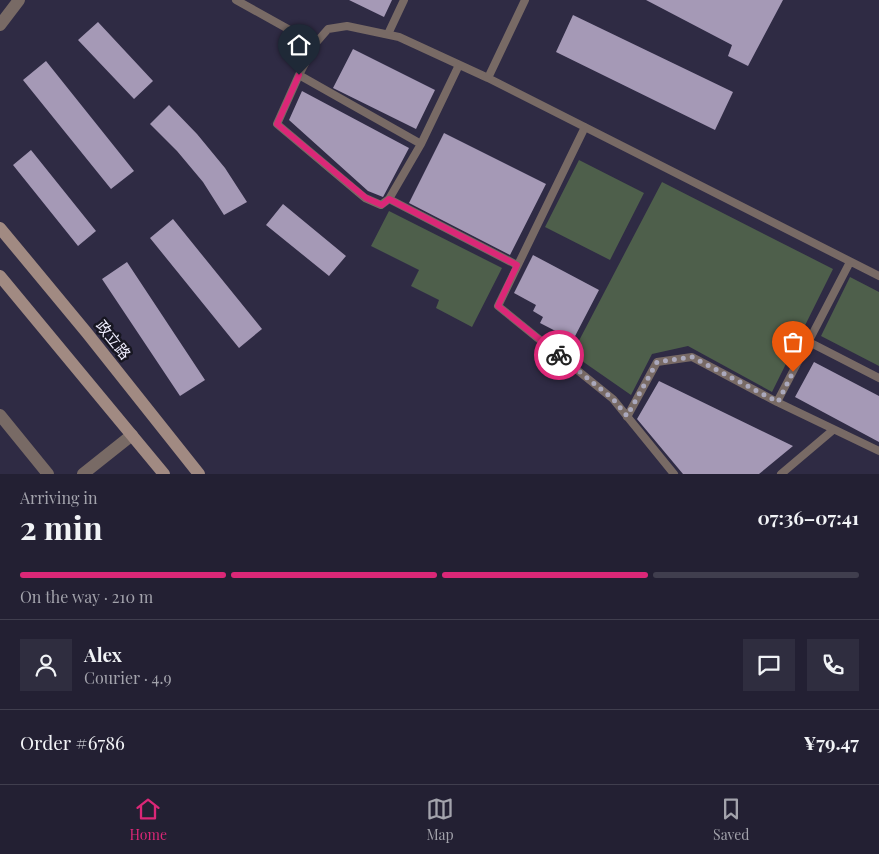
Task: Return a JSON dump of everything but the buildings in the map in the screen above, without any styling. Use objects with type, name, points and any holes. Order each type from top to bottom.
[{"type":"main road","name":"政立路","points":[[0,228],[87,333],[199,474]]},
{"type":"main road","points":[[0,276],[164,474]]},
{"type":"street","points":[[0,25],[19,0]]},
{"type":"street","points":[[0,415],[48,474]]},
{"type":"street","points":[[83,474],[132,435]]},
{"type":"lane","points":[[236,0],[315,44]]},
{"type":"lane","points":[[388,34],[404,0]]},
{"type":"lane","points":[[488,78],[525,0]]},
{"type":"lane","points":[[459,65],[421,144],[389,199],[382,205],[366,198],[277,124],[315,44],[328,30],[347,26],[399,36],[488,78],[879,276]]},
{"type":"lane","points":[[299,75],[421,144]]},
{"type":"lane","points":[[585,127],[498,306],[613,399],[674,474]]},
{"type":"lane","points":[[389,199],[517,265]]},
{"type":"lane","points":[[778,402],[850,262]]},
{"type":"lane","points":[[809,342],[879,378]]},
{"type":"lane","points":[[627,416],[657,362],[692,357],[833,430],[879,451]]},
{"type":"lane","points":[[781,474],[833,430]]},
{"type":"green space","points":[[579,160],[644,193],[610,260],[545,227]]},
{"type":"green space","points":[[662,182],[833,269],[772,392],[688,346],[652,354],[631,395],[572,354]]},
{"type":"green space","points":[[389,211],[502,268],[472,327],[436,308],[439,300],[411,286],[419,270],[371,246]]},
{"type":"green space","points":[[850,277],[879,292],[879,366],[821,336]]},
{"type":"way so far","points":[[559,355],[613,399],[627,416],[657,362],[692,357],[778,402],[793,372]]},
{"type":"route","points":[[299,75],[277,124],[366,198],[382,205],[389,199],[517,265],[498,306],[559,355]]}]
